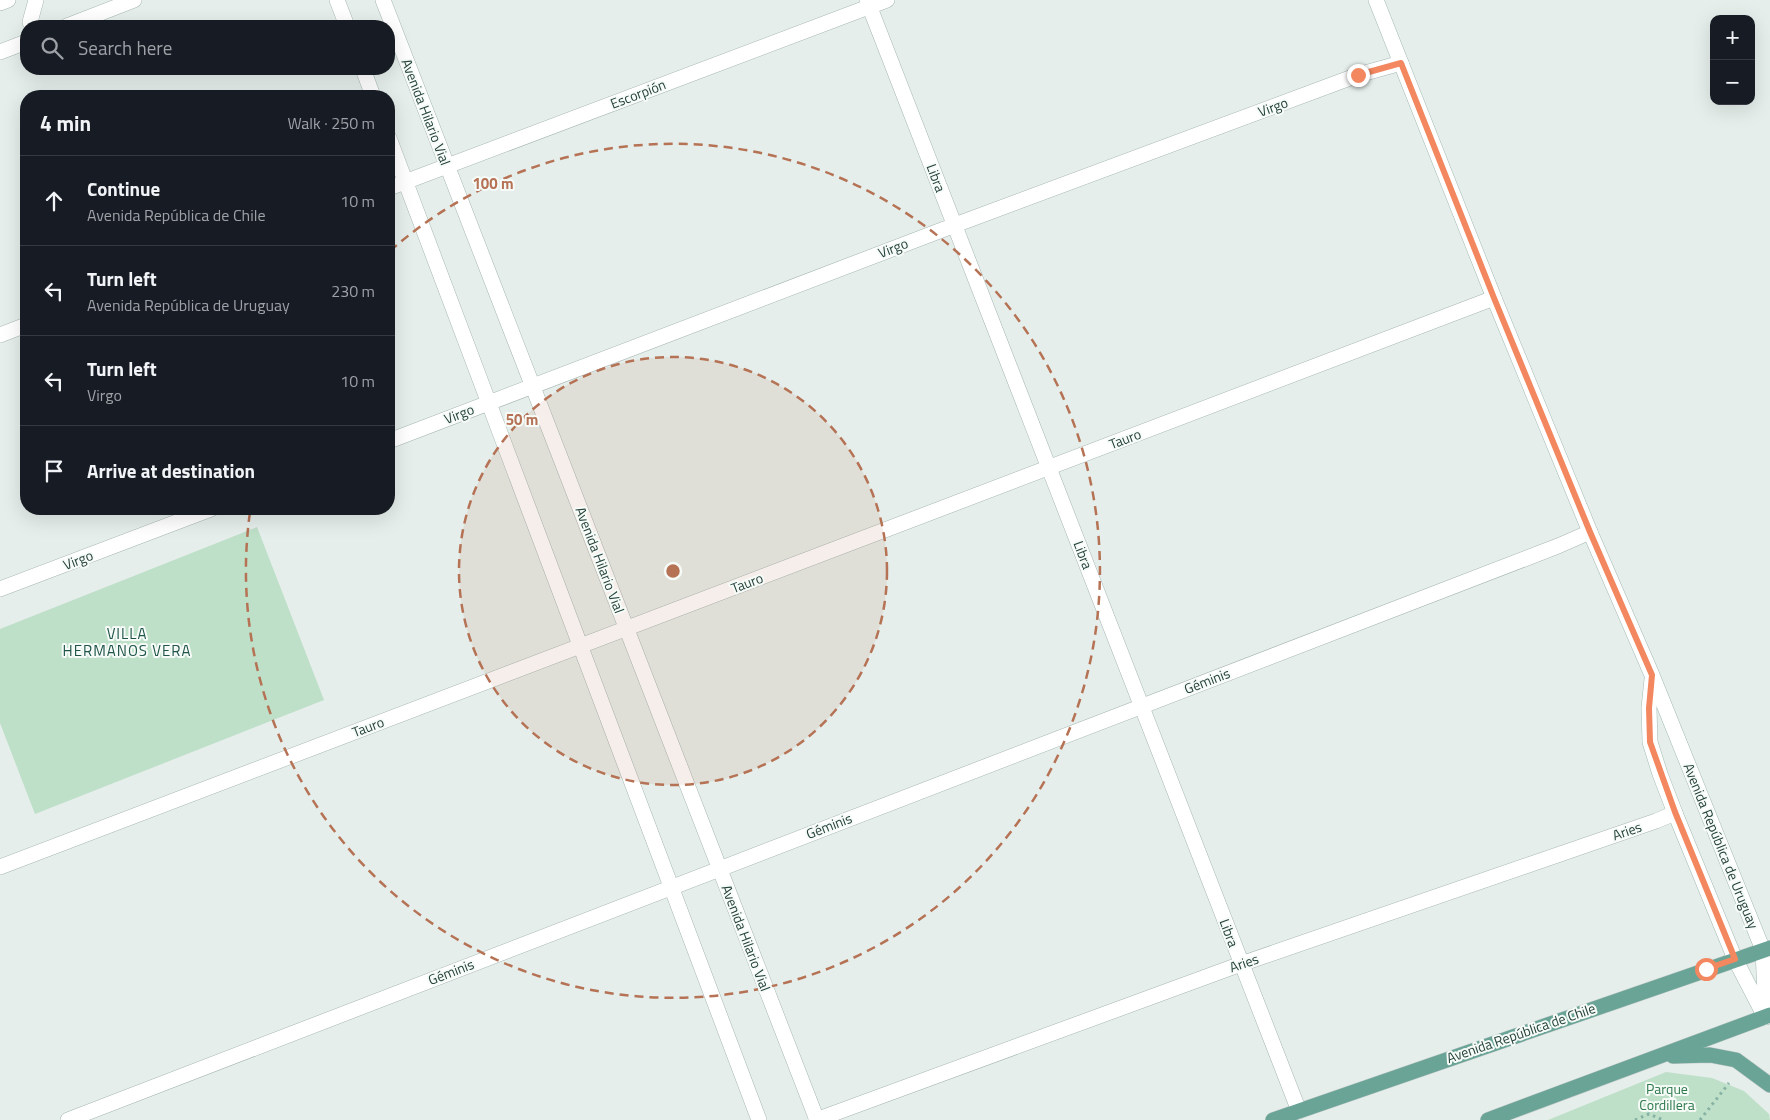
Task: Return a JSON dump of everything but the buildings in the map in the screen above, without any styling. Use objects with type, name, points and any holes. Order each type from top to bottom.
[{"type":"main road","name":"Avenida República de Chile","points":[[1273,1120],[1766,949]]},
{"type":"main road","points":[[1488,1120],[1768,1016]]},
{"type":"main road","points":[[1659,1056],[1710,1055],[1736,1060],[1770,1085]]},
{"type":"street","points":[[0,3],[8,0]]},
{"type":"street","points":[[31,20],[36,0]]},
{"type":"street","points":[[82,20],[134,0]]},
{"type":"street","points":[[337,0],[345,20]]},
{"type":"street","name":"Avenida Hilario Vial","points":[[382,0],[390,20]]},
{"type":"street","name":"Escorpión","points":[[395,186],[868,3],[887,0]]},
{"type":"street","name":"Avenida República de Uruguay","points":[[1376,0],[1494,298],[1590,532],[1652,675],[1766,949],[1768,1016]]},
{"type":"street","name":"Libra","points":[[868,3],[1298,1111]]},
{"type":"street","name":"Avenida Hilario Vial","points":[[395,33],[817,1120]]},
{"type":"street","points":[[0,52],[20,44]]},
{"type":"street","name":"Virgo","points":[[395,439],[955,225],[1358,75],[1401,63]]},
{"type":"street","points":[[365,75],[371,90]]},
{"type":"street","points":[[395,154],[759,1120]]},
{"type":"street","name":"Tauro","points":[[0,867],[1494,298]]},
{"type":"street","points":[[0,335],[20,327]]},
{"type":"street","name":"Virgo","points":[[0,589],[195,515]]},
{"type":"street","name":"Géminis","points":[[68,1120],[1558,546],[1590,532]]},
{"type":"street","name":"Avenida República de Uruguay","points":[[1652,675],[1649,708],[1650,742],[1675,812],[1735,959],[1768,1016]]},
{"type":"street","name":"Aries","points":[[817,1120],[1241,964],[1656,821],[1675,812]]},
{"type":"path","points":[[1700,1120],[1743,1065]]},
{"type":"path","points":[[1635,1120],[1649,1114],[1663,1120]]},
{"type":"green space","points":[[257,527],[324,700],[35,814],[0,723],[0,629]]},
{"type":"green space","name":"Parque Cordillera","points":[[1666,1072],[1712,1078],[1744,1091],[1769,1114],[1770,1120],[1548,1120]]},
{"type":"district","name":"VILLA HERMANOS VERA","points":[[127,642]]},
{"type":"route","points":[[1358,75],[1401,63],[1494,298],[1590,532],[1652,675],[1649,708],[1650,742],[1660,774],[1735,959],[1706,969]]}]
